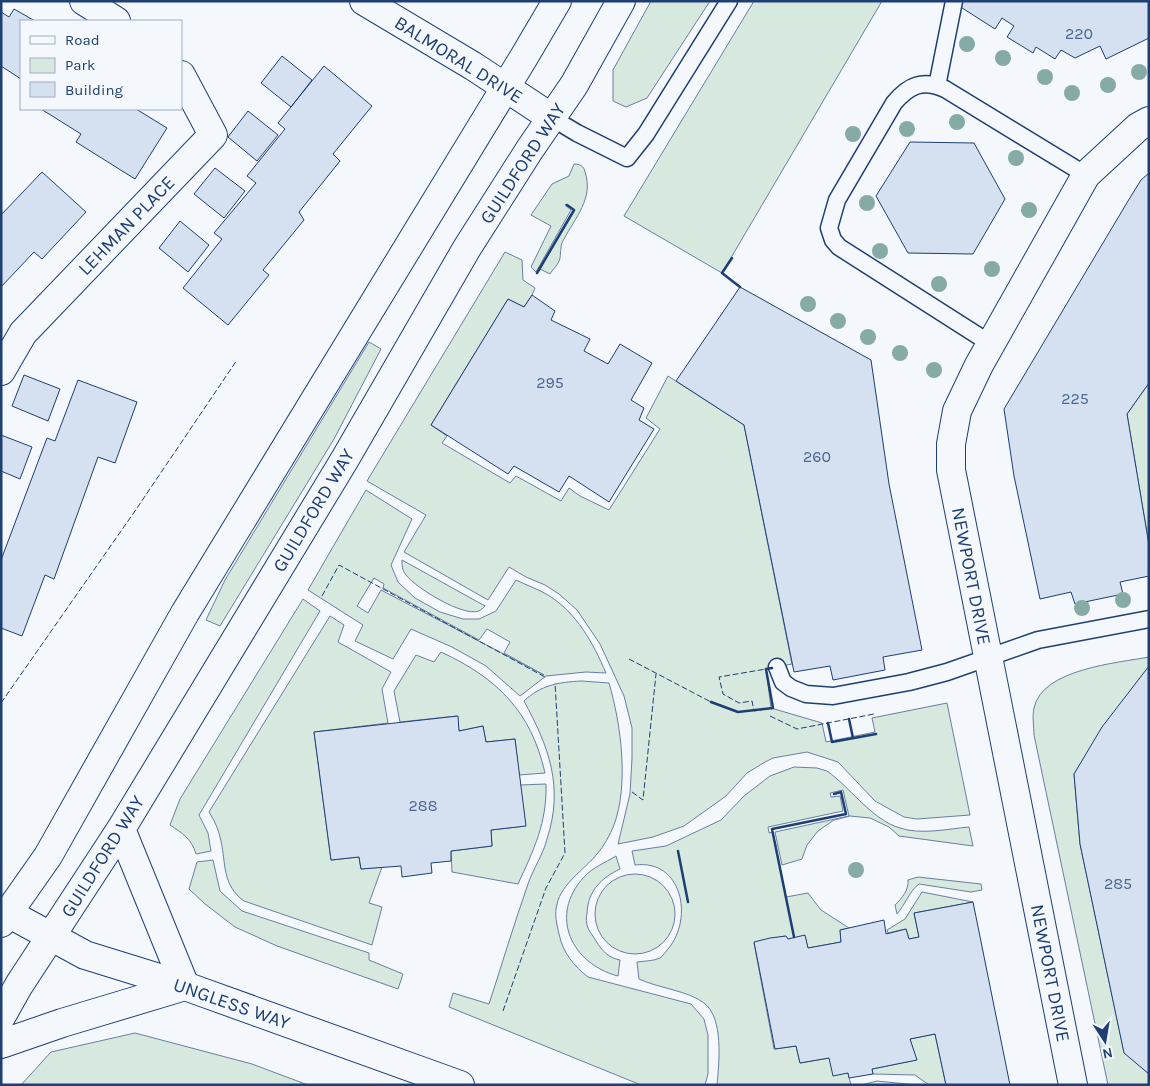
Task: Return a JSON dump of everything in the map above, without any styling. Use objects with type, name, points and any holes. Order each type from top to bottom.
[{"type":"main road","points":[[84,1],[114,20]]},
{"type":"main road","name":"BALMORAL DRIVE","points":[[364,1],[552,118]]},
{"type":"main road","points":[[5,918],[48,856],[185,613],[557,1]]},
{"type":"main road","name":"GUILDFORD WAY","points":[[1,1017],[19,985],[121,829],[345,459],[467,248],[530,149],[574,85],[621,1]]},
{"type":"main road","name":"LEHMAN PLACE","points":[[1,371],[23,333],[213,134],[182,77]]},
{"type":"main road","name":"NEWPORT DRIVE","points":[[1074,1085],[951,470],[951,444],[957,411],[991,344],[1086,174],[1138,127],[1149,121]]},
{"type":"main road","points":[[1,1044],[62,1023],[185,986],[121,829]]},
{"type":"main road","name":"UNGLESS WAY","points":[[5,918],[51,936],[85,955],[185,986],[460,1085]]},
{"type":"lane","points":[[552,118],[627,158],[646,134],[729,1]]},
{"type":"lane","points":[[937,86],[954,1]]},
{"type":"lane","points":[[991,344],[839,247],[829,228],[837,200],[894,103],[901,94],[912,87],[926,83],[937,86],[1086,174]]},
{"type":"lane","points":[[777,667],[783,682],[791,688],[806,694],[833,696],[909,682],[947,672],[1038,640],[1149,619]]},
{"type":"green space","points":[[651,1],[710,1],[647,98],[626,107],[613,101],[613,70]]},
{"type":"green space","points":[[754,1],[882,1],[722,273],[624,216]]},
{"type":"green space","points":[[574,164],[584,168],[587,181],[585,199],[563,241],[560,258],[550,274],[540,269],[575,210],[565,205],[571,210],[536,272],[531,267],[551,226],[531,215],[552,184],[569,176]]},
{"type":"green space","points":[[505,252],[522,260],[523,280],[535,288],[524,307],[508,299],[431,425],[447,436],[442,443],[510,483],[516,476],[561,501],[569,488],[580,496],[609,510],[660,429],[646,418],[668,376],[744,425],[792,664],[766,669],[771,708],[822,723],[826,742],[875,732],[872,718],[947,703],[970,815],[917,819],[904,817],[875,801],[838,762],[807,752],[773,758],[765,762],[747,773],[726,796],[684,826],[653,837],[618,844],[630,794],[632,728],[624,696],[600,644],[577,610],[559,594],[545,585],[509,567],[488,600],[404,552],[426,515],[367,481]]},
{"type":"green space","points":[[369,342],[381,349],[334,439],[220,626],[206,620],[225,580]]},
{"type":"green space","points":[[1149,383],[1149,545],[1127,414]]},
{"type":"green space","points":[[366,490],[412,519],[391,565],[398,582],[415,598],[440,612],[463,619],[479,619],[496,611],[516,580],[548,595],[576,620],[590,640],[606,673],[586,672],[546,676],[520,696],[486,666],[452,647],[411,629],[393,659],[355,641],[363,625],[308,590]],"holes":[[[374,578],[384,584],[383,588],[479,640],[487,629],[510,642],[504,653],[544,675],[381,590],[368,613],[357,606]]]},
{"type":"green space","points":[[402,560],[485,606],[479,611],[462,610],[429,594],[406,575],[402,568]]},
{"type":"green space","points":[[303,599],[320,611],[199,815],[208,833],[211,851],[196,854],[189,840],[170,825],[180,799]]},
{"type":"green space","points":[[330,616],[344,625],[338,642],[391,672],[382,689],[388,723],[314,732],[331,860],[359,857],[361,869],[382,867],[369,903],[382,907],[372,945],[244,901],[237,895],[228,881],[219,834],[209,812]]},
{"type":"green space","points":[[441,652],[479,673],[509,699],[521,714],[531,732],[545,773],[519,775],[515,739],[486,742],[483,726],[459,731],[457,716],[400,722],[394,691],[416,655],[434,662]]},
{"type":"green space","points":[[1149,657],[1149,667],[1074,774],[1080,844],[1124,1052],[1149,1074],[1149,1085],[1108,1085],[1034,735],[1033,711],[1040,695],[1051,684],[1065,676],[1101,665]]},
{"type":"green space","points":[[582,681],[609,683],[620,735],[622,754],[621,791],[619,809],[607,840],[597,854],[568,883],[560,896],[556,908],[556,916],[561,941],[570,958],[588,977],[691,1004],[704,1019],[708,1035],[708,1074],[705,1085],[641,1085],[449,1007],[453,993],[489,1004],[530,878],[541,856],[552,820],[554,785],[547,751],[524,701],[537,691],[551,685]]},
{"type":"green space","points":[[794,767],[817,768],[827,771],[871,811],[890,824],[900,828],[925,831],[969,827],[973,846],[899,836],[889,827],[870,818],[850,816],[834,820],[818,831],[807,845],[802,859],[782,865],[775,832],[849,816],[843,790],[830,793],[831,797],[840,796],[843,811],[768,827],[769,833],[773,832],[786,897],[808,893],[821,910],[849,928],[840,930],[841,942],[808,948],[805,937],[788,939],[785,936],[754,943],[774,1049],[796,1046],[800,1063],[829,1058],[848,1073],[851,1085],[717,1085],[719,1041],[715,1019],[710,1010],[704,1003],[690,995],[639,979],[637,962],[660,958],[676,936],[680,922],[681,907],[679,893],[673,881],[664,871],[651,866],[635,865],[632,851],[666,846],[721,820],[744,796],[770,776]]},
{"type":"green space","points":[[546,784],[542,824],[518,884],[452,872],[451,851],[492,846],[491,830],[525,826],[520,785]]},
{"type":"green space","points":[[616,856],[620,869],[601,881],[593,892],[588,905],[586,920],[589,930],[606,954],[620,960],[618,976],[602,970],[588,961],[570,937],[567,922],[568,907],[573,892],[584,877]]},
{"type":"green space","points":[[213,860],[220,891],[242,911],[369,953],[369,960],[403,974],[398,989],[277,946],[235,927],[189,889],[197,862]]},
{"type":"green space","points":[[635,874],[650,877],[663,886],[672,899],[675,914],[672,929],[663,942],[650,951],[635,954],[620,951],[607,942],[598,929],[595,914],[598,899],[607,886],[620,877]]},
{"type":"green space","points":[[918,877],[981,884],[982,890],[971,892],[919,884],[897,914],[895,905],[906,890],[908,880]]},
{"type":"green space","points":[[922,892],[973,902],[914,913],[919,937],[909,939],[906,929],[888,933],[887,930],[905,919]]},
{"type":"green space","points":[[135,1033],[252,1064],[308,1085],[21,1085],[51,1052]]},
{"type":"green space","points":[[935,1034],[946,1085],[929,1085],[915,1075],[873,1074],[872,1069],[916,1060],[910,1039]]},
{"type":"green space","points":[[877,1081],[917,1085],[861,1085]]},
{"type":"building","points":[[961,1],[1149,1],[1149,38],[1106,59],[1100,46],[1075,58],[1061,50],[1055,59],[1036,47],[1033,53],[1007,37],[1014,26],[1002,18],[995,29],[959,6]]},
{"type":"building","points":[[14,9],[33,20],[20,20],[20,78],[1,66],[1,12],[9,17]]},
{"type":"building","points":[[282,56],[312,80],[291,107],[261,83]]},
{"type":"building","points":[[324,66],[372,106],[333,154],[340,161],[299,212],[304,220],[263,270],[269,275],[228,325],[183,288],[222,239],[214,233],[256,183],[247,176],[285,129],[278,123]]},
{"type":"building","points":[[43,110],[138,110],[167,128],[135,179],[76,142],[81,134]]},
{"type":"building","points":[[248,111],[278,135],[257,161],[228,137]]},
{"type":"building","points":[[910,142],[974,143],[1005,199],[973,254],[908,253],[876,196]]},
{"type":"building","points":[[215,168],[245,191],[224,218],[194,194]]},
{"type":"building","points":[[42,172],[86,212],[42,259],[34,252],[1,287],[1,215]]},
{"type":"building","points":[[1149,173],[1149,383],[1127,414],[1149,545],[1149,576],[1120,582],[1123,594],[1075,604],[1071,592],[1040,599],[1014,476],[1004,409],[1128,201],[1141,180]]},
{"type":"building","points":[[180,221],[209,245],[188,272],[159,248]]},
{"type":"building","points":[[740,287],[871,360],[889,484],[922,650],[883,657],[885,670],[833,680],[830,666],[794,672],[744,425],[676,381]]},
{"type":"building","points":[[532,295],[555,311],[551,320],[590,339],[584,351],[608,364],[620,344],[652,363],[631,400],[644,408],[639,420],[654,429],[609,502],[569,476],[559,492],[514,466],[508,474],[431,425],[508,299],[524,307]]},
{"type":"building","points":[[24,375],[60,389],[48,421],[12,406]]},
{"type":"building","points":[[78,380],[137,402],[115,463],[98,457],[54,579],[45,575],[22,636],[1,628],[1,560],[47,438],[55,441]]},
{"type":"building","points":[[1,435],[32,447],[20,479],[1,471]]},
{"type":"building","points":[[1149,666],[1149,1074],[1124,1053],[1080,844],[1074,774],[1102,727]]},
{"type":"building","points":[[458,716],[459,731],[483,726],[486,742],[515,739],[526,826],[491,830],[492,846],[451,851],[451,861],[431,863],[432,873],[402,877],[401,866],[361,869],[359,857],[331,860],[314,732]]},
{"type":"building","points":[[973,902],[1010,1085],[946,1085],[935,1034],[910,1039],[917,1060],[872,1069],[873,1074],[849,1078],[848,1073],[833,1076],[829,1058],[800,1063],[796,1046],[775,1049],[754,942],[770,938],[786,936],[788,939],[805,935],[808,948],[841,942],[840,930],[884,920],[886,934],[906,929],[909,939],[919,937],[914,913]]},
{"type":"fence","points":[[1,703],[135,511],[237,360]]},
{"type":"fence","points":[[322,596],[339,565],[545,677]]},
{"type":"fence","points":[[629,659],[711,702]]},
{"type":"fence","points":[[772,668],[719,677],[723,694],[739,703],[752,701],[754,711],[773,708]]},
{"type":"fence","points":[[632,792],[643,800],[656,674]]},
{"type":"fence","points":[[503,1011],[546,888],[565,853],[555,683]]},
{"type":"fence","points":[[770,716],[797,729],[874,714]]},
{"type":"wall","points":[[537,273],[574,210],[567,205]]},
{"type":"wall","points":[[732,258],[722,273],[740,287]]},
{"type":"wall","points":[[711,702],[738,712],[773,708],[766,669],[772,668]]},
{"type":"wall","points":[[849,719],[853,738]]},
{"type":"wall","points":[[828,723],[832,742],[876,734]]},
{"type":"wall","points":[[794,937],[772,829],[846,814],[841,792],[834,794]]},
{"type":"wall","points":[[678,851],[688,902]]}]
